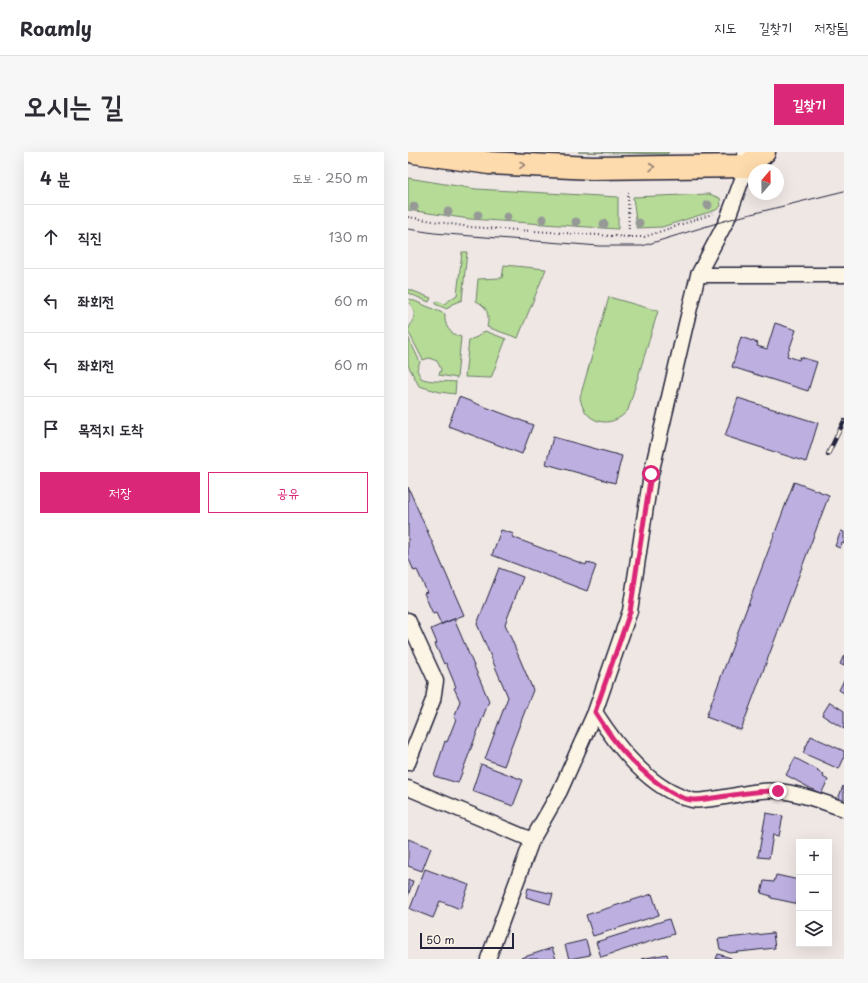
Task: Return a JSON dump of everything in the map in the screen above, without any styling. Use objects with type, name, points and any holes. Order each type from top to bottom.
[{"type":"main road","points":[[414,152],[505,164],[592,168],[746,159],[764,152]]},
{"type":"street","points":[[488,959],[532,840],[560,791],[595,712],[630,612],[651,474],[698,275],[728,220],[746,159]]},
{"type":"street","points":[[698,275],[844,275]]},
{"type":"street","points":[[408,620],[436,681],[433,700],[408,763]]},
{"type":"street","points":[[595,712],[614,740],[652,779],[671,793],[694,800],[762,791],[778,791],[816,800],[844,810]]},
{"type":"street","points":[[408,788],[532,840]]},
{"type":"path","points":[[628,192],[629,237]]},
{"type":"path","points":[[408,217],[470,227],[644,238],[731,208]]},
{"type":"green space","points":[[578,152],[669,152],[667,154]]},
{"type":"green space","points":[[408,178],[476,189],[618,197],[618,229],[470,219],[408,210]]},
{"type":"green space","points":[[709,194],[720,198],[721,206],[716,210],[662,227],[637,228],[633,197]]},
{"type":"green space","points":[[462,252],[467,252],[462,300],[452,304],[447,309],[435,304],[437,301],[444,304],[457,295]]},
{"type":"green space","points":[[504,265],[546,269],[518,338],[487,327],[487,311],[483,305],[476,301],[478,279],[502,278]]},
{"type":"green space","points":[[408,289],[431,298],[429,302],[408,293]]},
{"type":"green space","points":[[609,297],[658,311],[628,410],[621,417],[606,422],[592,418],[586,413],[582,406],[580,397]]},
{"type":"green space","points":[[410,299],[445,314],[445,322],[450,331],[461,337],[457,378],[439,375],[441,369],[437,361],[429,358],[423,360],[408,331],[414,317],[414,310],[409,303]]},
{"type":"green space","points":[[485,331],[506,339],[491,378],[465,377],[469,340],[477,337]]},
{"type":"green space","points":[[408,337],[420,362],[417,370],[421,378],[432,381],[456,382],[455,394],[440,392],[419,386],[408,365]]},
{"type":"building","points":[[775,323],[796,330],[787,356],[799,360],[800,357],[817,362],[808,391],[732,367],[741,337],[758,343],[757,346],[767,349]]},
{"type":"building","points":[[459,397],[533,425],[522,454],[448,426]]},
{"type":"building","points":[[738,398],[818,423],[806,462],[725,436]]},
{"type":"building","points":[[553,437],[622,456],[615,483],[546,464]]},
{"type":"building","points":[[794,482],[829,495],[741,730],[706,717]]},
{"type":"building","points":[[408,487],[464,615],[441,624],[436,613],[433,614],[424,593],[427,592],[417,570],[414,571],[408,557]]},
{"type":"building","points":[[501,530],[514,534],[512,537],[586,565],[587,562],[596,566],[587,591],[492,555]]},
{"type":"building","points":[[841,531],[844,532],[844,544],[842,543],[840,548],[835,546]]},
{"type":"building","points":[[499,568],[523,577],[505,624],[533,690],[504,766],[485,759],[508,697],[477,624]]},
{"type":"building","points":[[454,619],[489,701],[458,783],[434,776],[445,741],[447,742],[456,719],[454,718],[460,701],[446,663],[444,664],[435,644],[437,643],[431,629]]},
{"type":"building","points":[[844,655],[844,666],[840,664]]},
{"type":"building","points":[[844,680],[844,693],[839,690]]},
{"type":"building","points":[[830,702],[844,711],[844,729],[822,715]]},
{"type":"building","points":[[811,736],[844,751],[844,758],[839,769],[803,753]]},
{"type":"building","points":[[795,758],[818,770],[817,771],[824,775],[823,777],[828,780],[821,794],[786,775]]},
{"type":"building","points":[[481,764],[523,780],[513,806],[472,791]]},
{"type":"building","points":[[843,786],[844,787],[844,802],[838,799]]},
{"type":"building","points":[[766,813],[783,816],[779,836],[773,835],[769,858],[758,857]]},
{"type":"building","points":[[408,839],[431,848],[422,871],[408,866]]},
{"type":"building","points":[[425,869],[469,885],[460,909],[440,901],[433,918],[410,909]]},
{"type":"building","points":[[776,875],[796,879],[796,903],[771,898],[771,896],[761,893],[764,881],[774,882]]},
{"type":"building","points":[[408,880],[413,881],[408,896]]},
{"type":"building","points":[[528,888],[553,894],[550,904],[526,897]]},
{"type":"building","points":[[652,894],[659,915],[593,936],[586,915]]},
{"type":"building","points":[[669,919],[674,934],[601,957],[596,942]]},
{"type":"building","points":[[773,933],[775,948],[730,953],[720,949],[718,939]]},
{"type":"building","points":[[586,940],[590,955],[569,959],[565,945]]},
{"type":"building","points":[[552,948],[556,959],[521,959],[521,958]]},
{"type":"building","points":[[667,954],[668,959],[641,959]]},
{"type":"building","points":[[718,954],[731,958],[731,959],[716,959]]},
{"type":"tram line","points":[[408,229],[434,233],[599,246],[642,246],[727,220],[844,191]]},
{"type":"railway","points":[[828,454],[844,421]]},
{"type":"route","points":[[651,474],[630,612],[595,712],[614,740],[652,779],[671,793],[694,800],[762,791],[778,791]]}]
